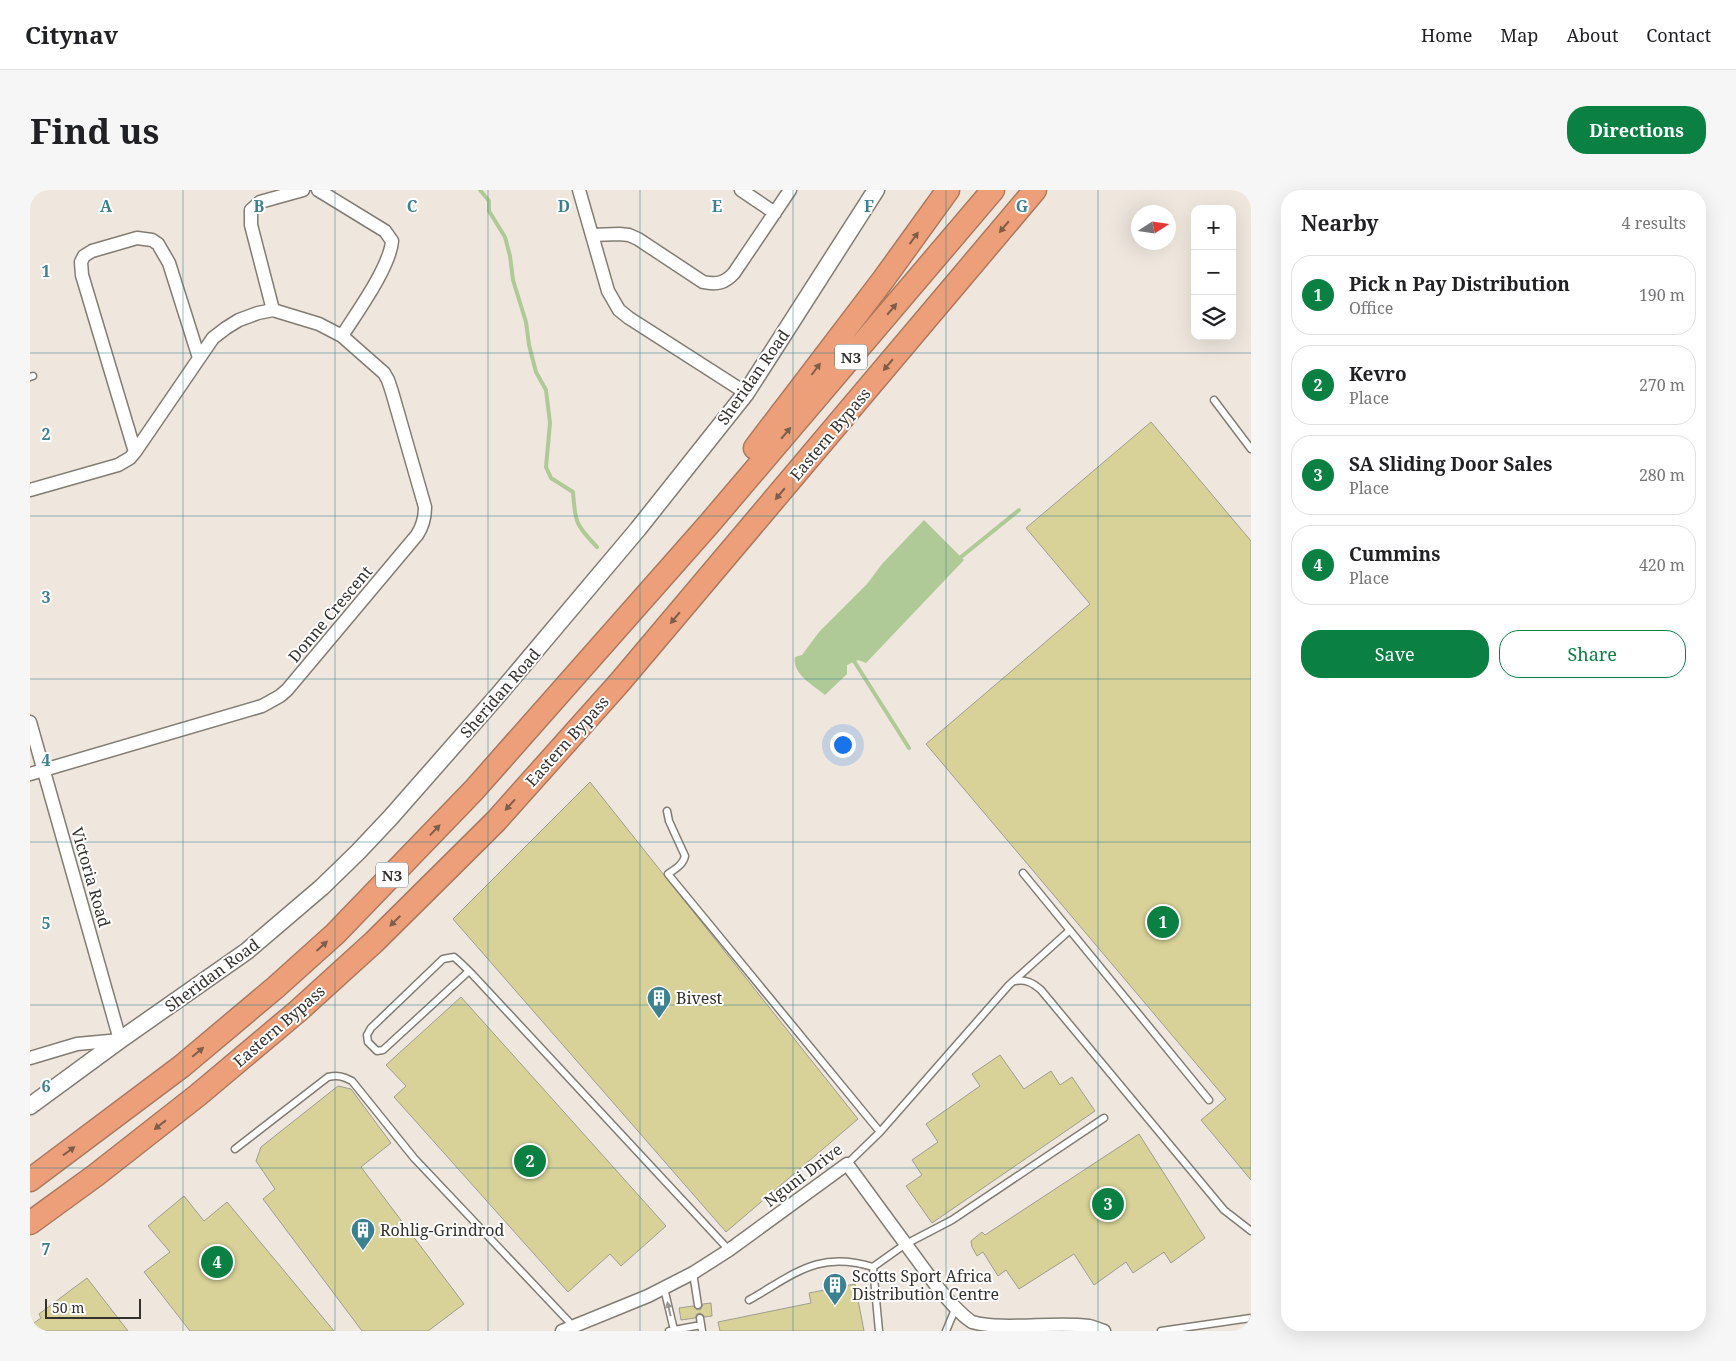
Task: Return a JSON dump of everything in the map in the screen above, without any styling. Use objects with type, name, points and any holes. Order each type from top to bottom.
[{"type":"highway","points":[[709,524],[754,450],[883,280],[948,190]]},
{"type":"highway","name":"Eastern Bypass","points":[[30,1180],[182,1066],[276,987],[335,934],[474,790],[709,524],[993,190]]},
{"type":"highway","name":"Eastern Bypass","points":[[30,1223],[96,1175],[198,1095],[298,1011],[374,942],[496,821],[620,682],[1035,190]]},
{"type":"street","points":[[30,490],[118,465],[130,458],[136,452],[213,338],[239,320],[273,310],[251,225],[251,210],[260,202],[303,190]]},
{"type":"street","points":[[318,190],[385,231],[392,241],[388,259],[342,336]]},
{"type":"street","points":[[579,190],[608,291],[619,310],[746,393]]},
{"type":"street","points":[[741,190],[775,213]]},
{"type":"street","points":[[592,235],[629,235],[704,282],[720,283],[728,279],[734,272],[790,190]]},
{"type":"street","name":"Sheridan Road","points":[[30,1106],[247,951],[322,887],[358,852],[428,776],[505,687],[638,529],[746,393],[876,190]]},
{"type":"street","points":[[136,452],[82,275],[81,262],[84,256],[92,251],[137,238],[152,240],[158,244],[169,263],[199,358]]},
{"type":"street","name":"Donne Crescent","points":[[30,774],[262,706],[273,701],[287,690],[417,536],[425,516],[425,507],[388,380],[384,373],[342,336],[319,324],[273,310]]},
{"type":"street","name":"Victoria Road","points":[[30,722],[120,1040]]},
{"type":"street","points":[[30,1058],[77,1044],[120,1040]]},
{"type":"street","points":[[847,1164],[904,1245],[971,1327],[994,1331],[1076,1325],[1091,1326],[1104,1331]]},
{"type":"street","name":"Nguni Drive","points":[[568,1329],[664,1288],[693,1273],[729,1250],[847,1164]]},
{"type":"lane","points":[[1214,400],[1251,449]]},
{"type":"lane","points":[[667,812],[669,821],[685,856],[684,861],[668,874],[880,1132]]},
{"type":"lane","points":[[1023,874],[1209,1100]]},
{"type":"lane","name":"Nguni Drive","points":[[847,1164],[880,1132],[997,999],[1070,930]]},
{"type":"lane","points":[[469,971],[383,1050],[377,1051],[368,1042],[371,1028],[443,959],[454,957],[469,971],[729,1250]]},
{"type":"lane","points":[[1015,981],[1029,981],[1041,990],[1224,1210],[1251,1231]]},
{"type":"lane","points":[[235,1149],[328,1078],[336,1075],[352,1081],[414,1158],[568,1329]]},
{"type":"lane","points":[[873,1267],[904,1245],[952,1220],[1104,1118]]},
{"type":"lane","points":[[749,1300],[815,1264],[838,1260],[873,1267]]},
{"type":"lane","points":[[873,1267],[879,1331]]},
{"type":"lane","points":[[693,1273],[698,1305]]},
{"type":"lane","points":[[664,1288],[671,1330],[701,1324]]},
{"type":"lane","points":[[946,1331],[956,1307]]},
{"type":"lane","points":[[1161,1331],[1251,1318]]},
{"type":"shaded area","points":[[924,520],[964,560],[866,663],[858,660],[847,665],[847,674],[825,695],[800,674],[795,663],[795,657],[802,655],[819,632],[867,584],[882,564]]},
{"type":"building","points":[[1151,422],[1251,541],[1251,1180],[1201,1120],[1226,1099],[926,744],[1090,604],[1026,528]]},
{"type":"building","name":"Bivest","points":[[590,782],[858,1119],[726,1232],[453,919]]},
{"type":"building","points":[[461,997],[666,1226],[621,1266],[610,1254],[568,1292],[394,1097],[406,1086],[386,1065]]},
{"type":"building","points":[[1000,1055],[1024,1089],[1051,1071],[1060,1085],[1072,1077],[1095,1111],[932,1223],[906,1186],[922,1175],[912,1160],[938,1142],[926,1124],[980,1086],[972,1074]]},
{"type":"building","name":"Rohlig-Grindrod","points":[[338,1086],[351,1089],[391,1143],[361,1167],[464,1304],[428,1331],[362,1331],[263,1199],[275,1189],[256,1161],[261,1147]]},
{"type":"building","points":[[1139,1134],[1205,1238],[1171,1263],[1164,1252],[1133,1273],[1126,1262],[1094,1285],[1074,1254],[1019,1289],[1006,1270],[998,1276],[983,1252],[977,1256],[971,1241],[982,1232],[985,1235]]},
{"type":"building","points":[[184,1196],[204,1221],[227,1202],[334,1331],[190,1331],[144,1272],[170,1252],[148,1226]]},
{"type":"building","points":[[87,1278],[128,1331],[30,1331],[30,1326],[41,1318],[39,1314]]},
{"type":"building","name":"Scotts Sport Africa Distribution Centre","points":[[855,1284],[864,1331],[720,1331],[718,1322],[811,1303],[809,1293]]},
{"type":"building","points":[[711,1303],[712,1316],[705,1317],[700,1313],[695,1318],[681,1320],[679,1308],[693,1306],[698,1310],[701,1309],[703,1304]]},
{"type":"waterway","points":[[480,190],[489,201],[489,211],[505,237],[513,280],[526,322],[529,345],[536,372],[546,390],[550,423],[546,467],[551,478],[573,492],[578,523],[597,547]]},
{"type":"waterway","points":[[961,557],[1019,510]]},
{"type":"waterway","points":[[854,661],[909,748]]},
{"type":"place","name":"Pick n Pay Distribution","points":[[1163,922]]},
{"type":"place","name":"Bivest","points":[[659,1019]]},
{"type":"place","name":"Kevro","points":[[530,1161]]},
{"type":"place","name":"SA Sliding Door Sales","points":[[1108,1204]]},
{"type":"place","name":"Rohlig-Grindrod","points":[[363,1251]]},
{"type":"place","name":"Cummins","points":[[217,1262]]},
{"type":"place","name":"Scotts Sport Africa Distribution Centre","points":[[835,1306]]}]
